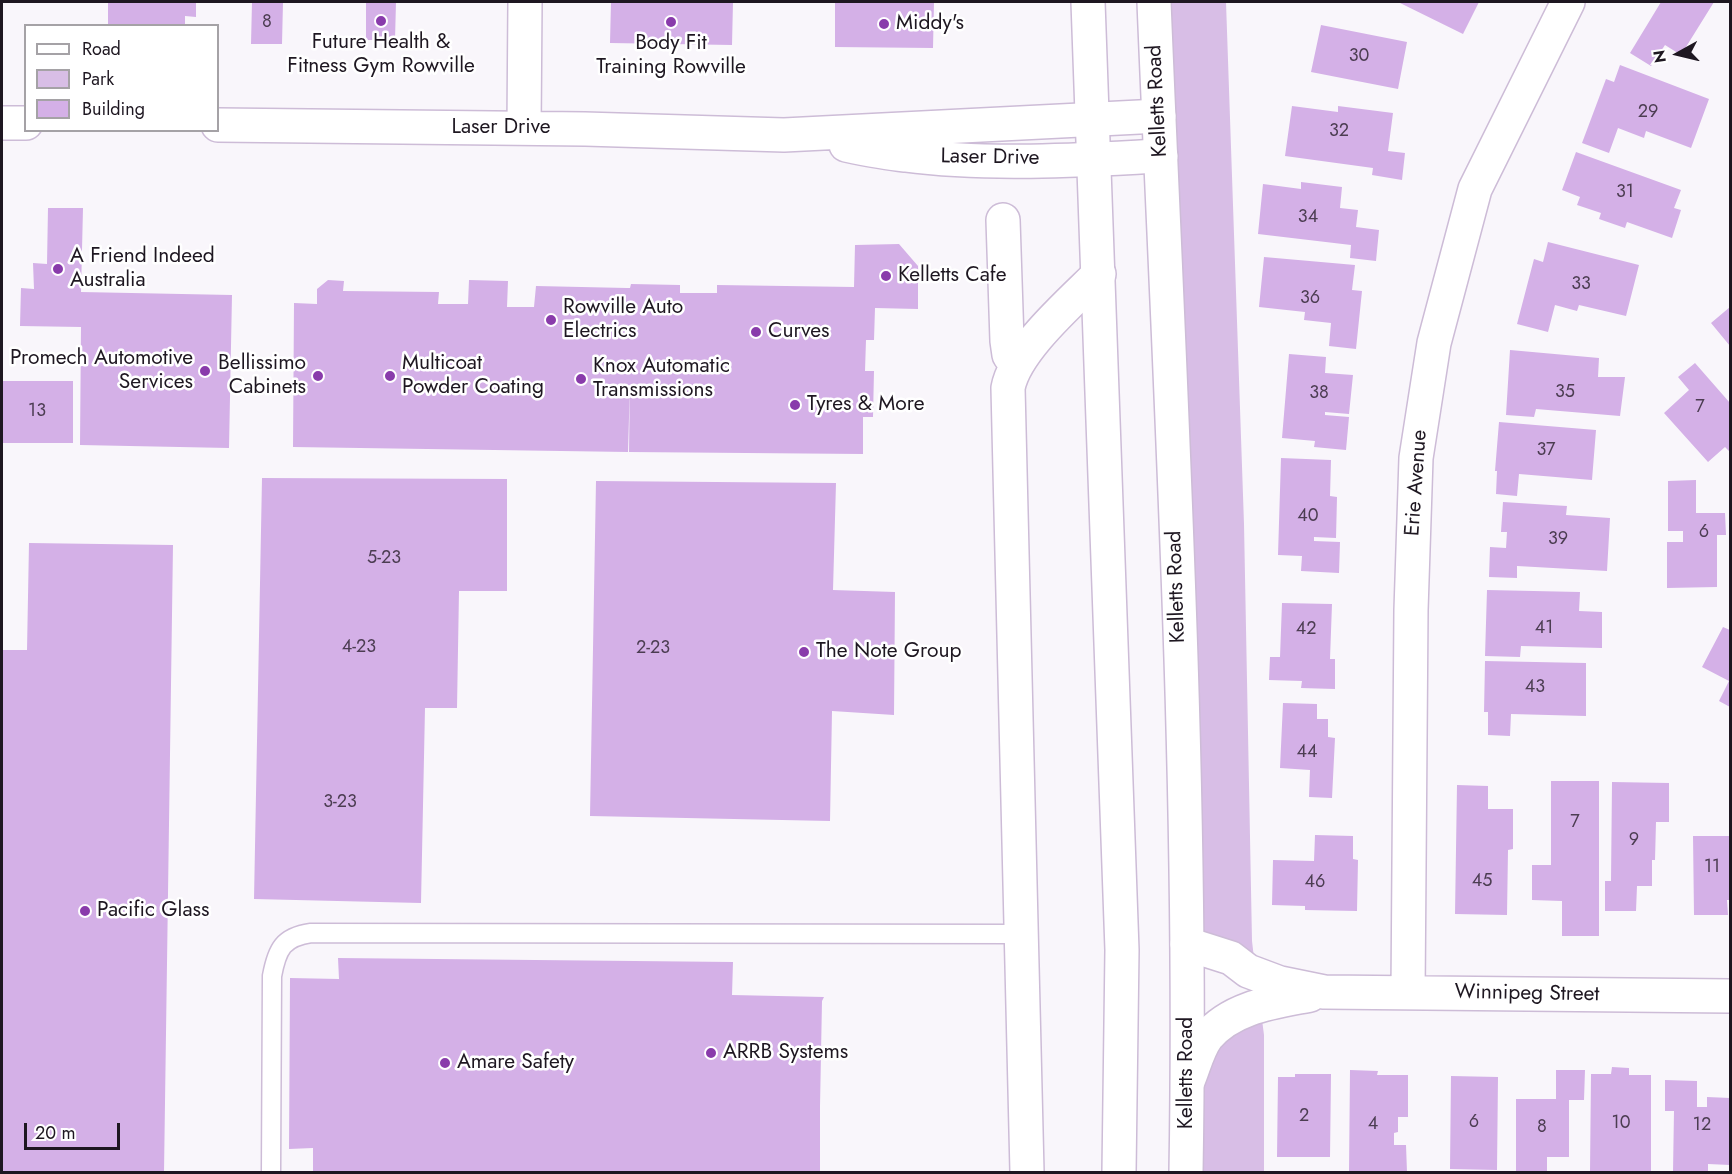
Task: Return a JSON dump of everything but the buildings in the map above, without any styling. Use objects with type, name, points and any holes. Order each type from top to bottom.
[{"type":"street","points":[[524,128],[525,2]]},
{"type":"street","points":[[1088,2],[1122,950],[1119,1173]]},
{"type":"street","name":"Kelletts Road","points":[[1154,2],[1174,496],[1187,944],[1186,1173]]},
{"type":"street","name":"Erie Avenue","points":[[1408,993],[1411,610],[1416,458],[1434,343],[1475,189],[1568,2]]},
{"type":"street","name":"Laser Drive","points":[[219,125],[524,128],[784,135],[1159,116]]},
{"type":"street","points":[[2,123],[24,123]]},
{"type":"street","name":"Laser Drive","points":[[784,135],[905,155],[987,160],[1161,156]]},
{"type":"street","points":[[1003,220],[1007,341],[1009,355],[1016,364]]},
{"type":"street","points":[[1027,1173],[1008,388],[1016,364],[1027,349],[1099,274]]},
{"type":"street","name":"Winnipeg Street","points":[[1187,944],[1231,958],[1248,971],[1280,983],[1324,992],[1731,996]]},
{"type":"street","name":"Winnipeg Street","points":[[1188,1081],[1207,1038],[1228,1020],[1249,1009],[1324,992]]},
{"type":"lane","points":[[271,1173],[272,976],[275,959],[283,945],[295,935],[311,933],[1021,934]]},
{"type":"green space","points":[[1154,2],[1226,2],[1244,524],[1252,941],[1256,975],[1187,944]]},
{"type":"green space","points":[[1260,1004],[1264,1035],[1264,1172],[1186,1172],[1188,1081]]},
{"type":"place","name":"Future Health & Fitness Gym Rowville","points":[[381,21]]},
{"type":"place","name":"Body Fit Training Rowville","points":[[671,22]]},
{"type":"place","name":"Middy's","points":[[884,24]]},
{"type":"place","name":"A Friend Indeed Australia","points":[[58,269]]},
{"type":"place","name":"Kelletts Cafe","points":[[886,276]]},
{"type":"place","name":"Rowville Auto Electrics","points":[[551,320]]},
{"type":"place","name":"Curves","points":[[756,332]]},
{"type":"place","name":"Promech Automotive Services","points":[[205,371]]},
{"type":"place","name":"Bellissimo Cabinets","points":[[318,376]]},
{"type":"place","name":"Multicoat Powder Coating","points":[[390,376]]},
{"type":"place","name":"Knox Automatic Transmissions","points":[[581,379]]},
{"type":"place","name":"Tyres & More","points":[[795,405]]},
{"type":"place","name":"The Note Group","points":[[804,652]]},
{"type":"place","name":"Pacific Glass","points":[[85,911]]},
{"type":"place","name":"ARRB Systems","points":[[711,1053]]},
{"type":"place","name":"Amare Safety","points":[[445,1063]]}]
